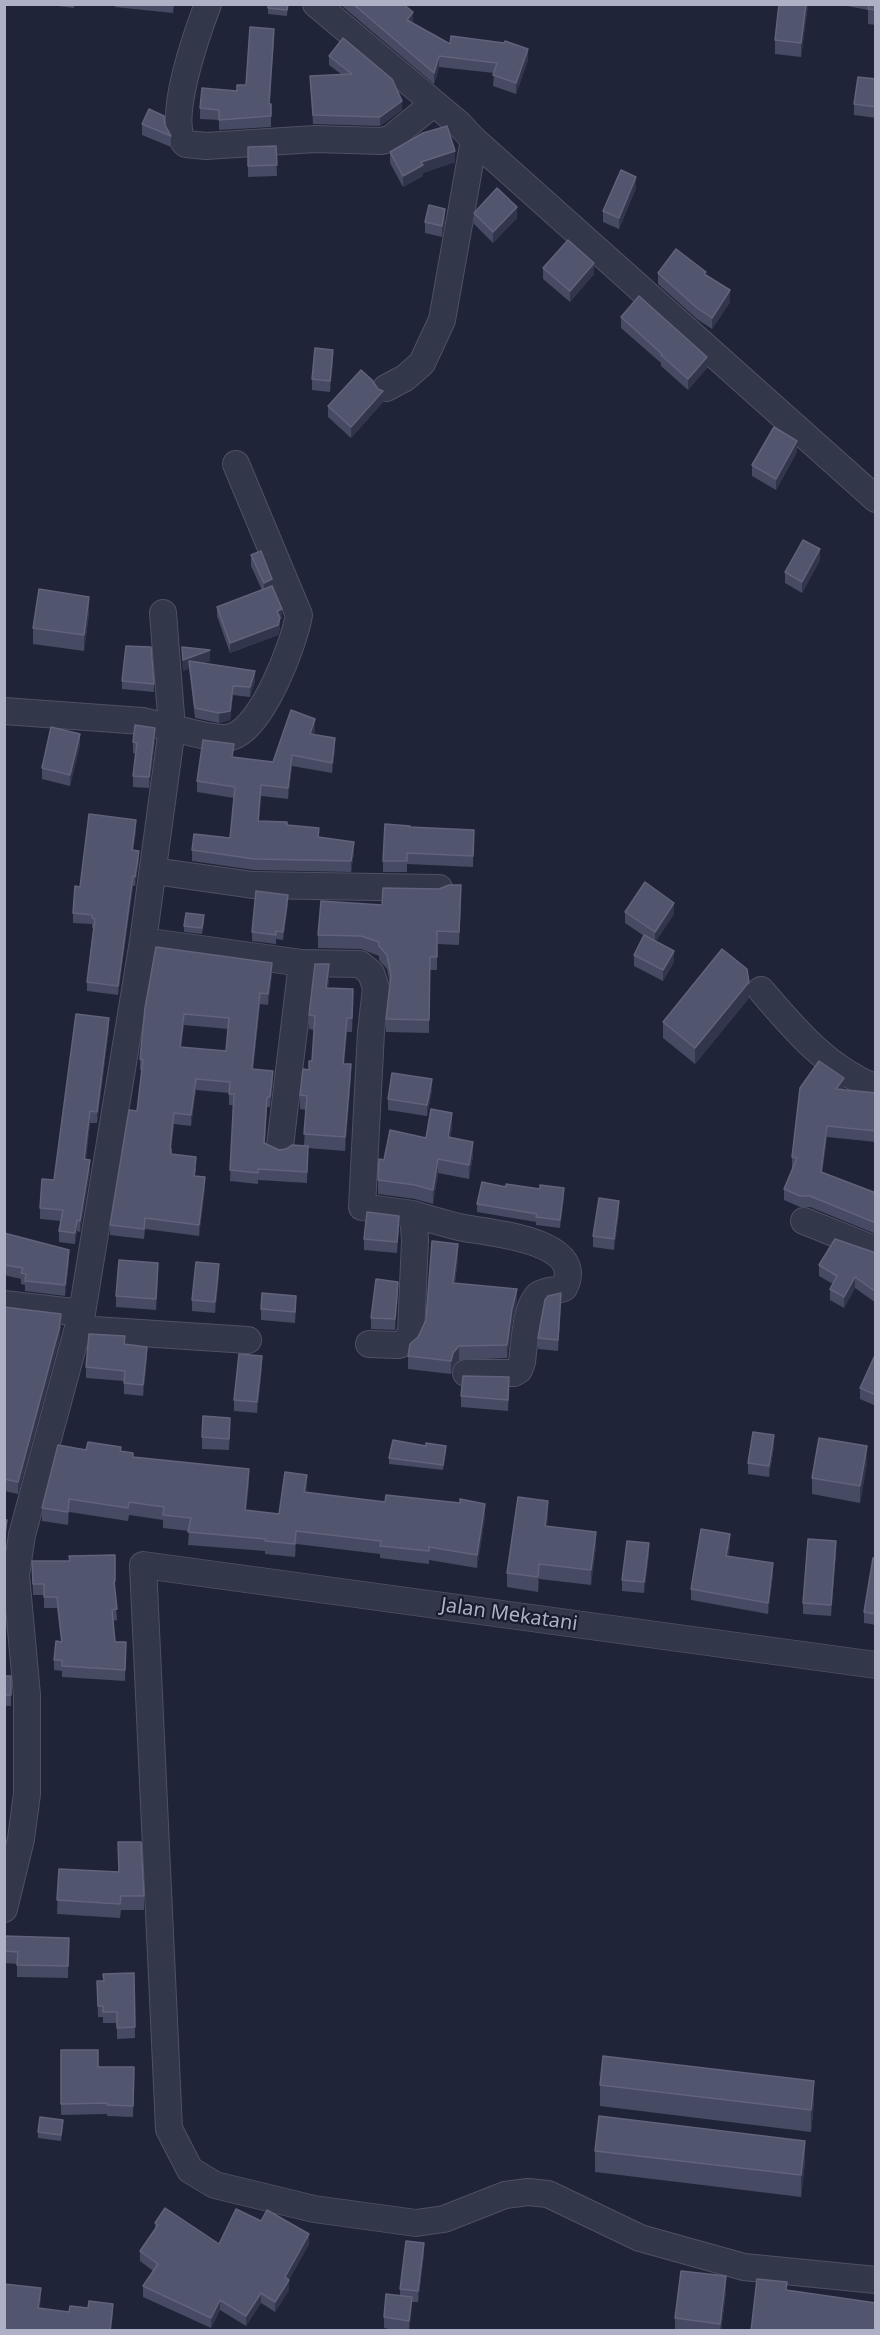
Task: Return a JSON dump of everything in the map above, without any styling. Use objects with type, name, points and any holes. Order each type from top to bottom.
[{"type":"street","points":[[208,4],[190,52],[181,97],[179,136],[186,144],[206,146],[315,139],[381,141],[390,139],[434,104]]},
{"type":"street","points":[[316,4],[459,124],[474,140],[876,499]]},
{"type":"street","points":[[386,388],[405,378],[422,363],[442,320],[474,140]]},
{"type":"street","points":[[4,711],[142,721],[226,738],[238,735],[252,719],[273,687],[295,635],[299,615],[236,464]]},
{"type":"street","points":[[4,1909],[21,1839],[27,1794],[29,1736],[14,1656],[18,1612],[16,1575],[22,1534],[81,1321],[154,871],[172,728],[162,613]]},
{"type":"street","points":[[154,871],[253,885],[439,888]]},
{"type":"street","points":[[143,941],[302,963],[360,964],[371,973],[376,988],[370,1032],[362,1207],[413,1214],[460,1227],[522,1239],[557,1252],[565,1263],[567,1275],[564,1288],[544,1293],[535,1299],[530,1310],[519,1370],[514,1373],[466,1373]]},
{"type":"street","points":[[280,1146],[302,963]]},
{"type":"street","points":[[762,990],[803,1040],[855,1079],[876,1088]]},
{"type":"street","points":[[369,1344],[398,1345],[405,1343],[411,1332],[415,1240],[413,1214]]},
{"type":"street","points":[[804,1221],[876,1250]]},
{"type":"street","points":[[4,1304],[81,1321],[248,1340]]},
{"type":"street","name":"Jalan Mekatani","points":[[876,1665],[143,1565],[169,2129],[190,2170],[215,2186],[314,2209],[416,2223],[444,2219],[505,2195],[528,2192],[548,2194],[640,2238],[744,2267],[876,2280]]},
{"type":"building","points":[[268,4],[288,4],[287,10],[268,8]]},
{"type":"building","points":[[353,4],[403,4],[413,12],[407,20],[450,44],[451,36],[504,43],[505,41],[528,49],[516,83],[493,75],[497,63],[439,56],[434,73]]},
{"type":"building","points":[[779,4],[806,4],[801,43],[775,40]]},
{"type":"building","points":[[869,4],[876,4],[876,10],[868,9]]},
{"type":"building","points":[[250,27],[274,29],[269,104],[271,104],[271,116],[219,120],[219,110],[200,108],[202,88],[237,91],[237,85],[246,85]]},
{"type":"building","points":[[343,38],[392,79],[402,101],[380,117],[313,115],[310,76],[352,74],[329,56]]},
{"type":"building","points":[[858,77],[876,79],[876,107],[854,104]]},
{"type":"building","points":[[149,109],[164,116],[165,125],[171,136],[142,124]]},
{"type":"building","points":[[447,126],[455,151],[421,162],[423,165],[403,176],[390,152],[423,133]]},
{"type":"building","points":[[276,146],[277,165],[248,166],[248,147]]},
{"type":"building","points":[[621,170],[636,177],[619,218],[603,211]]},
{"type":"building","points":[[497,188],[517,207],[493,232],[474,213]]},
{"type":"building","points":[[429,205],[445,209],[442,226],[425,222]]},
{"type":"building","points":[[568,240],[594,263],[570,291],[543,268]]},
{"type":"building","points":[[676,249],[706,272],[704,274],[730,290],[712,318],[697,308],[658,273]]},
{"type":"building","points":[[639,296],[707,357],[688,379],[621,317]]},
{"type":"building","points":[[315,348],[333,350],[330,381],[312,379]]},
{"type":"building","points":[[361,370],[378,389],[383,391],[351,427],[328,406]]},
{"type":"building","points":[[774,427],[797,441],[776,479],[752,465]]},
{"type":"building","points":[[803,540],[820,549],[802,582],[785,572]]},
{"type":"building","points":[[261,551],[272,579],[264,583],[251,555]]},
{"type":"building","points":[[272,586],[282,609],[277,611],[280,618],[278,625],[230,643],[217,607]]},
{"type":"building","points":[[39,589],[89,597],[84,635],[33,628]]},
{"type":"building","points":[[126,646],[151,647],[154,684],[122,681]]},
{"type":"building","points":[[182,647],[210,650],[183,660]]},
{"type":"building","points":[[189,661],[255,671],[250,687],[233,686],[230,711],[219,713],[195,708]]},
{"type":"building","points":[[291,710],[315,719],[310,734],[335,738],[332,763],[292,755],[288,788],[261,785],[258,821],[287,822],[287,825],[319,828],[318,837],[354,842],[351,861],[254,859],[192,850],[194,834],[230,838],[235,787],[197,781],[203,740],[234,744],[232,757],[273,762]]},
{"type":"building","points":[[135,725],[155,728],[149,777],[133,776],[137,743],[133,742]]},
{"type":"building","points":[[51,727],[80,734],[70,775],[42,768]]},
{"type":"building","points":[[89,814],[136,820],[132,850],[139,851],[135,877],[133,876],[118,986],[87,982],[95,919],[92,915],[73,913],[75,886],[80,887]]},
{"type":"building","points":[[385,824],[474,830],[473,856],[407,853],[407,861],[383,861]]},
{"type":"building","points":[[645,882],[674,903],[655,932],[625,912]]},
{"type":"building","points":[[449,885],[461,885],[459,932],[437,931],[437,957],[430,957],[429,1020],[386,1019],[391,976],[387,955],[379,946],[379,942],[361,936],[318,935],[321,901],[382,905],[383,888],[439,889]]},
{"type":"building","points":[[256,891],[288,895],[283,932],[276,931],[276,935],[252,932]]},
{"type":"building","points":[[186,913],[204,915],[202,928],[184,926]]},
{"type":"building","points":[[644,935],[674,951],[663,970],[634,955]]},
{"type":"building","points":[[156,947],[272,963],[268,994],[260,993],[252,1069],[273,1071],[270,1097],[267,1097],[264,1143],[279,1150],[292,1145],[308,1146],[307,1172],[258,1169],[258,1173],[230,1170],[234,1094],[229,1094],[230,1082],[196,1079],[191,1115],[174,1113],[170,1149],[171,1154],[196,1157],[194,1176],[205,1177],[199,1225],[145,1218],[144,1229],[110,1225],[129,1110],[137,1111],[143,1060],[140,1059],[145,1008]],"holes":[[[184,1014],[229,1018],[226,1051],[180,1047]]]},
{"type":"building","points":[[722,949],[747,969],[749,982],[695,1048],[663,1022]]},
{"type":"building","points":[[315,964],[329,964],[326,988],[353,989],[352,1018],[347,1018],[343,1064],[351,1064],[345,1137],[304,1134],[307,1096],[300,1095],[303,1069],[309,1070],[309,1061],[312,1061],[315,1016],[309,1015]]},
{"type":"building","points":[[76,1014],[109,1018],[97,1112],[90,1111],[84,1159],[90,1160],[80,1221],[77,1220],[75,1233],[59,1231],[63,1210],[40,1208],[42,1179],[54,1180]]},
{"type":"building","points":[[819,1061],[844,1078],[836,1089],[876,1093],[876,1131],[827,1126],[821,1172],[876,1193],[876,1223],[810,1196],[800,1196],[784,1189],[797,1158],[792,1157],[800,1088]]},
{"type":"building","points":[[392,1073],[432,1079],[427,1105],[388,1099]]},
{"type":"building","points":[[431,1109],[452,1113],[448,1137],[473,1142],[469,1165],[438,1159],[433,1190],[378,1180],[379,1159],[384,1160],[390,1130],[426,1138]]},
{"type":"building","points":[[482,1182],[506,1187],[506,1184],[540,1189],[540,1185],[564,1188],[560,1220],[477,1204]]},
{"type":"building","points":[[599,1198],[619,1201],[614,1239],[593,1236]]},
{"type":"building","points":[[367,1212],[399,1216],[397,1242],[364,1239]]},
{"type":"building","points":[[4,1233],[69,1250],[65,1285],[25,1281],[26,1274],[21,1273],[23,1268],[4,1265]]},
{"type":"building","points":[[835,1239],[876,1253],[876,1292],[855,1277],[844,1297],[830,1289],[837,1276],[819,1265]]},
{"type":"building","points":[[432,1241],[458,1244],[453,1283],[517,1289],[507,1345],[459,1346],[453,1353],[451,1361],[408,1356],[410,1344],[418,1337],[426,1320]]},
{"type":"building","points":[[119,1260],[158,1263],[156,1299],[116,1296]]},
{"type":"building","points":[[196,1262],[219,1264],[215,1302],[192,1300]]},
{"type":"building","points":[[376,1279],[398,1282],[395,1319],[371,1318]]},
{"type":"building","points":[[262,1293],[296,1296],[295,1312],[261,1309]]},
{"type":"building","points":[[561,1293],[558,1340],[538,1338],[545,1300],[548,1296]]},
{"type":"building","points":[[4,1307],[61,1314],[18,1482],[4,1479]]},
{"type":"building","points":[[89,1334],[125,1336],[124,1344],[147,1347],[143,1385],[124,1383],[125,1371],[86,1367]]},
{"type":"building","points":[[876,1353],[876,1395],[860,1388]]},
{"type":"building","points":[[239,1354],[262,1356],[257,1402],[234,1400]]},
{"type":"building","points":[[463,1376],[509,1377],[508,1400],[461,1396]]},
{"type":"building","points":[[203,1416],[230,1418],[229,1439],[202,1437]]},
{"type":"building","points":[[753,1432],[774,1435],[769,1466],[748,1463]]},
{"type":"building","points":[[819,1438],[867,1446],[860,1486],[812,1478]]},
{"type":"building","points":[[393,1440],[426,1446],[426,1443],[446,1446],[443,1465],[389,1458]]},
{"type":"building","points":[[88,1442],[121,1447],[120,1451],[133,1453],[133,1457],[249,1469],[245,1510],[279,1514],[285,1472],[307,1475],[304,1492],[385,1502],[386,1495],[460,1503],[460,1499],[485,1504],[477,1555],[429,1547],[429,1551],[380,1546],[381,1541],[296,1531],[295,1544],[188,1532],[191,1518],[163,1515],[164,1507],[129,1502],[128,1508],[69,1499],[68,1512],[42,1508],[58,1445],[86,1450]]},
{"type":"building","points":[[518,1497],[548,1501],[545,1526],[596,1532],[591,1570],[539,1564],[538,1577],[507,1573]]},
{"type":"building","points":[[4,1520],[7,1520],[4,1540]]},
{"type":"building","points":[[701,1529],[730,1534],[726,1556],[773,1563],[768,1603],[691,1589]]},
{"type":"building","points":[[808,1539],[836,1541],[831,1605],[803,1603]]},
{"type":"building","points":[[627,1541],[649,1543],[644,1582],[622,1580]]},
{"type":"building","points":[[115,1555],[114,1581],[117,1609],[112,1610],[115,1642],[126,1642],[125,1670],[62,1666],[62,1660],[54,1660],[56,1641],[62,1642],[57,1597],[44,1597],[44,1584],[33,1584],[32,1561],[70,1561],[69,1556]]},
{"type":"building","points":[[873,1558],[876,1558],[876,1614],[864,1612]]},
{"type":"building","points":[[4,1676],[11,1676],[11,1695],[4,1695]]},
{"type":"building","points":[[118,1842],[141,1842],[144,1896],[121,1896],[120,1904],[57,1900],[59,1869],[119,1872]]},
{"type":"building","points":[[4,1936],[69,1938],[68,1966],[17,1965],[18,1952],[4,1951]]},
{"type":"building","points":[[134,1973],[135,2027],[117,2028],[117,2012],[103,2012],[103,2006],[98,2006],[97,1981],[104,1981],[103,1974]]},
{"type":"building","points":[[61,2050],[98,2050],[98,2067],[134,2067],[133,2106],[107,2105],[107,2103],[61,2104]]},
{"type":"building","points":[[603,2056],[814,2081],[811,2110],[600,2085]]},
{"type":"building","points":[[599,2116],[805,2141],[801,2175],[595,2151]]},
{"type":"building","points":[[40,2117],[63,2120],[61,2135],[38,2132]]},
{"type":"building","points":[[165,2208],[219,2244],[236,2209],[261,2221],[267,2210],[309,2234],[285,2277],[289,2280],[275,2302],[261,2293],[246,2316],[220,2300],[211,2318],[143,2286],[158,2264],[140,2251],[158,2225],[155,2223]]},
{"type":"building","points":[[406,2241],[424,2243],[418,2291],[400,2289]]},
{"type":"building","points":[[681,2271],[726,2276],[720,2324],[675,2318]]},
{"type":"building","points":[[757,2279],[787,2282],[786,2290],[876,2303],[876,2331],[751,2331]]},
{"type":"building","points":[[4,2284],[41,2288],[38,2308],[69,2312],[70,2306],[88,2308],[89,2301],[113,2304],[110,2331],[4,2331]]},
{"type":"building","points":[[386,2294],[412,2297],[409,2321],[384,2317]]}]
